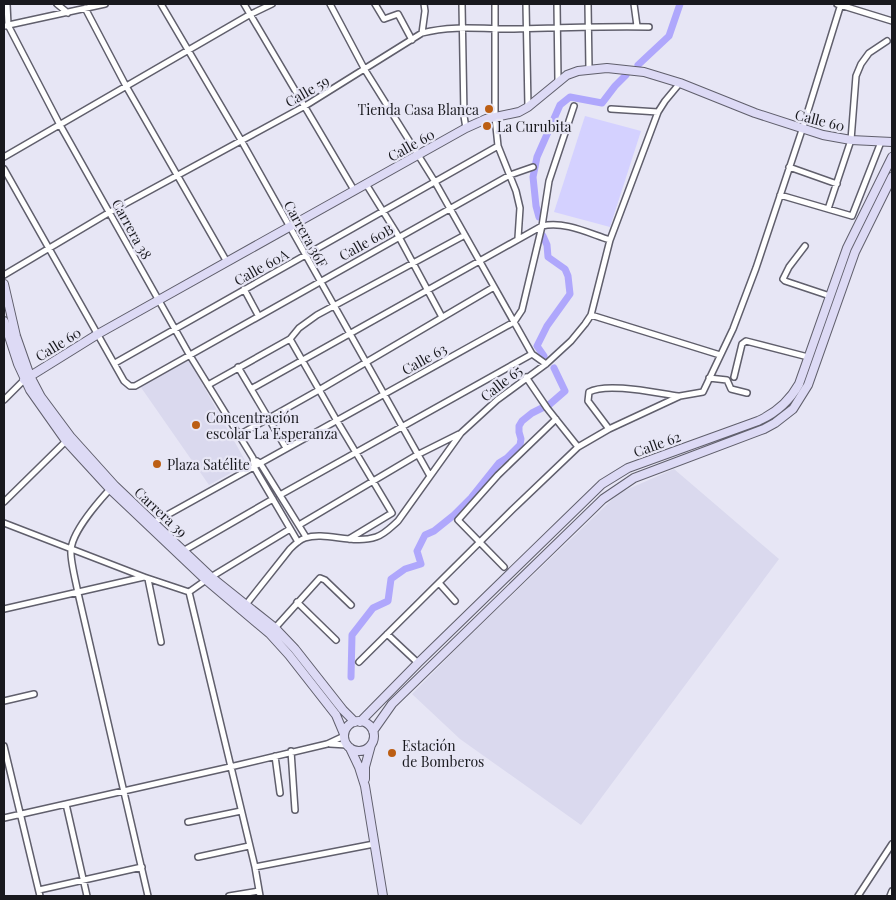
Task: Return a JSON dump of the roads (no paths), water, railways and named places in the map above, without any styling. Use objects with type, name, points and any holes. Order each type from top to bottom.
[{"type":"main road","name":"Calle 60","points":[[27,378],[98,334],[466,128],[495,117],[519,112],[528,107],[558,80],[578,71],[589,69],[625,69],[644,72],[680,83],[802,130],[851,140],[892,142]]},
{"type":"main road","name":"Calle 62","points":[[358,722],[602,484],[628,468],[769,416],[787,402],[799,384],[856,228],[892,156]]},
{"type":"main road","name":"Calle 62","points":[[373,731],[392,704],[603,499],[634,478],[764,429],[776,423],[792,409],[808,385],[855,252],[892,177]]},
{"type":"main road","name":"Carrera 39","points":[[4,284],[27,378],[112,488]]},
{"type":"main road","name":"Carrera 39","points":[[4,321],[36,400],[66,441],[112,488],[208,578],[244,607],[275,628],[295,649],[343,710],[358,722]]},
{"type":"main road","name":"Carrera 39","points":[[151,524],[183,551],[208,578]]},
{"type":"main road","name":"Carrera 39","points":[[244,607],[289,655],[336,715],[344,735]]},
{"type":"main road","points":[[365,786],[344,735],[348,726],[358,722],[368,725],[373,731],[373,738],[365,767],[365,786],[383,896]]},
{"type":"main road","points":[[348,746],[361,751],[371,745]]},
{"type":"street","name":"Carrera 38","points":[[7,4],[6,25],[60,126],[189,354],[253,458],[260,463],[306,538]]},
{"type":"street","points":[[57,4],[68,12]]},
{"type":"street","points":[[6,25],[99,4]]},
{"type":"street","name":"Carrera 36F","points":[[161,4],[241,140],[430,476]]},
{"type":"street","points":[[244,4],[354,190]]},
{"type":"street","points":[[4,157],[249,15],[272,4]]},
{"type":"street","points":[[330,4],[365,70],[435,182],[532,354],[546,364]]},
{"type":"street","points":[[375,4],[384,19],[396,13],[398,14],[412,40]]},
{"type":"street","points":[[422,33],[424,4]]},
{"type":"street","points":[[462,4],[464,116],[466,128]]},
{"type":"street","points":[[495,4],[495,117],[498,146],[516,191],[520,208],[518,238]]},
{"type":"street","points":[[526,4],[528,107]]},
{"type":"street","points":[[557,4],[558,80]]},
{"type":"street","points":[[588,4],[589,69]]},
{"type":"street","points":[[634,4],[637,26]]},
{"type":"street","points":[[360,662],[578,447],[609,429],[680,396],[703,392],[734,329],[802,130],[839,4],[892,21]]},
{"type":"street","points":[[85,8],[126,86],[227,262]]},
{"type":"street","name":"Calle 59","points":[[4,276],[110,212],[305,106],[422,33],[463,27],[526,29],[649,27]]},
{"type":"street","points":[[828,209],[851,140],[856,76],[861,64],[869,54],[887,41]]},
{"type":"street","name":"Calle 65","points":[[244,607],[298,542],[306,538],[362,540],[376,537],[387,531],[398,521],[461,433],[477,417],[526,377],[546,364],[571,342],[591,315],[610,240],[658,112],[680,83]]},
{"type":"street","points":[[514,322],[522,310],[542,226],[549,181],[574,106]]},
{"type":"street","points":[[611,108],[658,112]]},
{"type":"street","points":[[780,195],[852,216],[881,142]]},
{"type":"street","name":"Calle 60A","points":[[115,363],[498,146]]},
{"type":"street","name":"Calle 60B","points":[[115,363],[124,381],[130,386],[135,386],[450,208],[510,175],[533,167]]},
{"type":"street","points":[[789,167],[837,184]]},
{"type":"street","points":[[4,169],[48,249],[115,363]]},
{"type":"street","points":[[366,184],[399,237],[442,317]]},
{"type":"street","points":[[251,389],[542,226],[563,224],[610,240]]},
{"type":"street","points":[[208,385],[290,339],[307,322],[334,306],[465,235]]},
{"type":"street","points":[[805,246],[788,267],[784,277],[786,281],[830,296]]},
{"type":"street","points":[[239,435],[494,287]]},
{"type":"street","points":[[244,290],[258,315]]},
{"type":"street","points":[[591,315],[720,355]]},
{"type":"street","name":"Calle 63","points":[[151,524],[514,322]]},
{"type":"street","points":[[290,339],[392,513],[348,540]]},
{"type":"street","points":[[734,377],[742,344],[746,341],[808,357]]},
{"type":"street","points":[[280,495],[532,354]]},
{"type":"street","points":[[238,368],[286,448]]},
{"type":"street","points":[[526,377],[578,447]]},
{"type":"street","name":"Calle 60","points":[[4,400],[27,378]]},
{"type":"street","points":[[709,378],[727,380],[731,389],[747,393]]},
{"type":"street","points":[[609,429],[588,401],[589,392],[593,390],[610,388],[680,396]]},
{"type":"street","points":[[504,567],[458,520],[504,469],[556,419]]},
{"type":"street","points":[[299,525],[417,455],[461,433]]},
{"type":"street","points":[[4,502],[66,441]]},
{"type":"street","name":"Carrera 38","points":[[253,458],[254,467],[298,542]]},
{"type":"street","points":[[112,488],[80,528],[71,550],[78,593],[148,896]]},
{"type":"street","points":[[183,551],[273,499]]},
{"type":"street","points":[[4,523],[146,578],[189,592]]},
{"type":"street","points":[[189,592],[208,578],[290,529]]},
{"type":"street","points":[[4,609],[146,578]]},
{"type":"street","points":[[146,578],[161,642]]},
{"type":"street","points":[[275,628],[317,579],[322,578],[351,605]]},
{"type":"street","points":[[439,582],[455,601]]},
{"type":"street","points":[[189,592],[255,867],[259,893],[229,896]]},
{"type":"street","points":[[297,602],[336,640]]},
{"type":"street","points":[[387,634],[418,663]]},
{"type":"street","points":[[4,701],[34,694]]},
{"type":"street","points":[[4,818],[327,744],[344,735]]},
{"type":"street","points":[[327,744],[348,746]]},
{"type":"street","points":[[4,746],[39,893],[84,880],[142,867]]},
{"type":"street","points":[[292,752],[294,810]]},
{"type":"street","points":[[275,756],[280,793]]},
{"type":"street","points":[[66,804],[87,896]]},
{"type":"street","points":[[188,822],[241,810]]},
{"type":"street","points":[[255,867],[374,844]]},
{"type":"street","points":[[858,896],[892,844]]},
{"type":"street","points":[[198,857],[250,846]]},
{"type":"street","points":[[890,896],[892,892]]},
{"type":"waterway","points":[[638,65],[669,36],[680,4]]},
{"type":"waterway","points":[[539,217],[533,177],[537,157],[560,105],[570,97],[602,103],[626,75]]},
{"type":"waterway","points":[[543,236],[547,245],[548,257],[565,269],[568,276],[570,294],[547,326],[537,346],[544,356]]},
{"type":"waterway","points":[[351,677],[352,635],[373,608],[388,601],[391,579],[405,569],[421,564],[417,551],[425,535],[434,531],[454,515],[471,498],[499,463],[520,445],[519,426],[522,421],[532,413],[550,404],[565,391],[554,368]]},
{"type":"place","name":"Tienda Casa Blanca","points":[[489,109]]},
{"type":"place","name":"La Curubita","points":[[487,126]]},
{"type":"place","name":"Concentración escolar La Esperanza","points":[[196,425]]},
{"type":"place","name":"Plaza Satélite","points":[[157,464]]},
{"type":"place","name":"Estación de Bomberos","points":[[392,753]]}]
